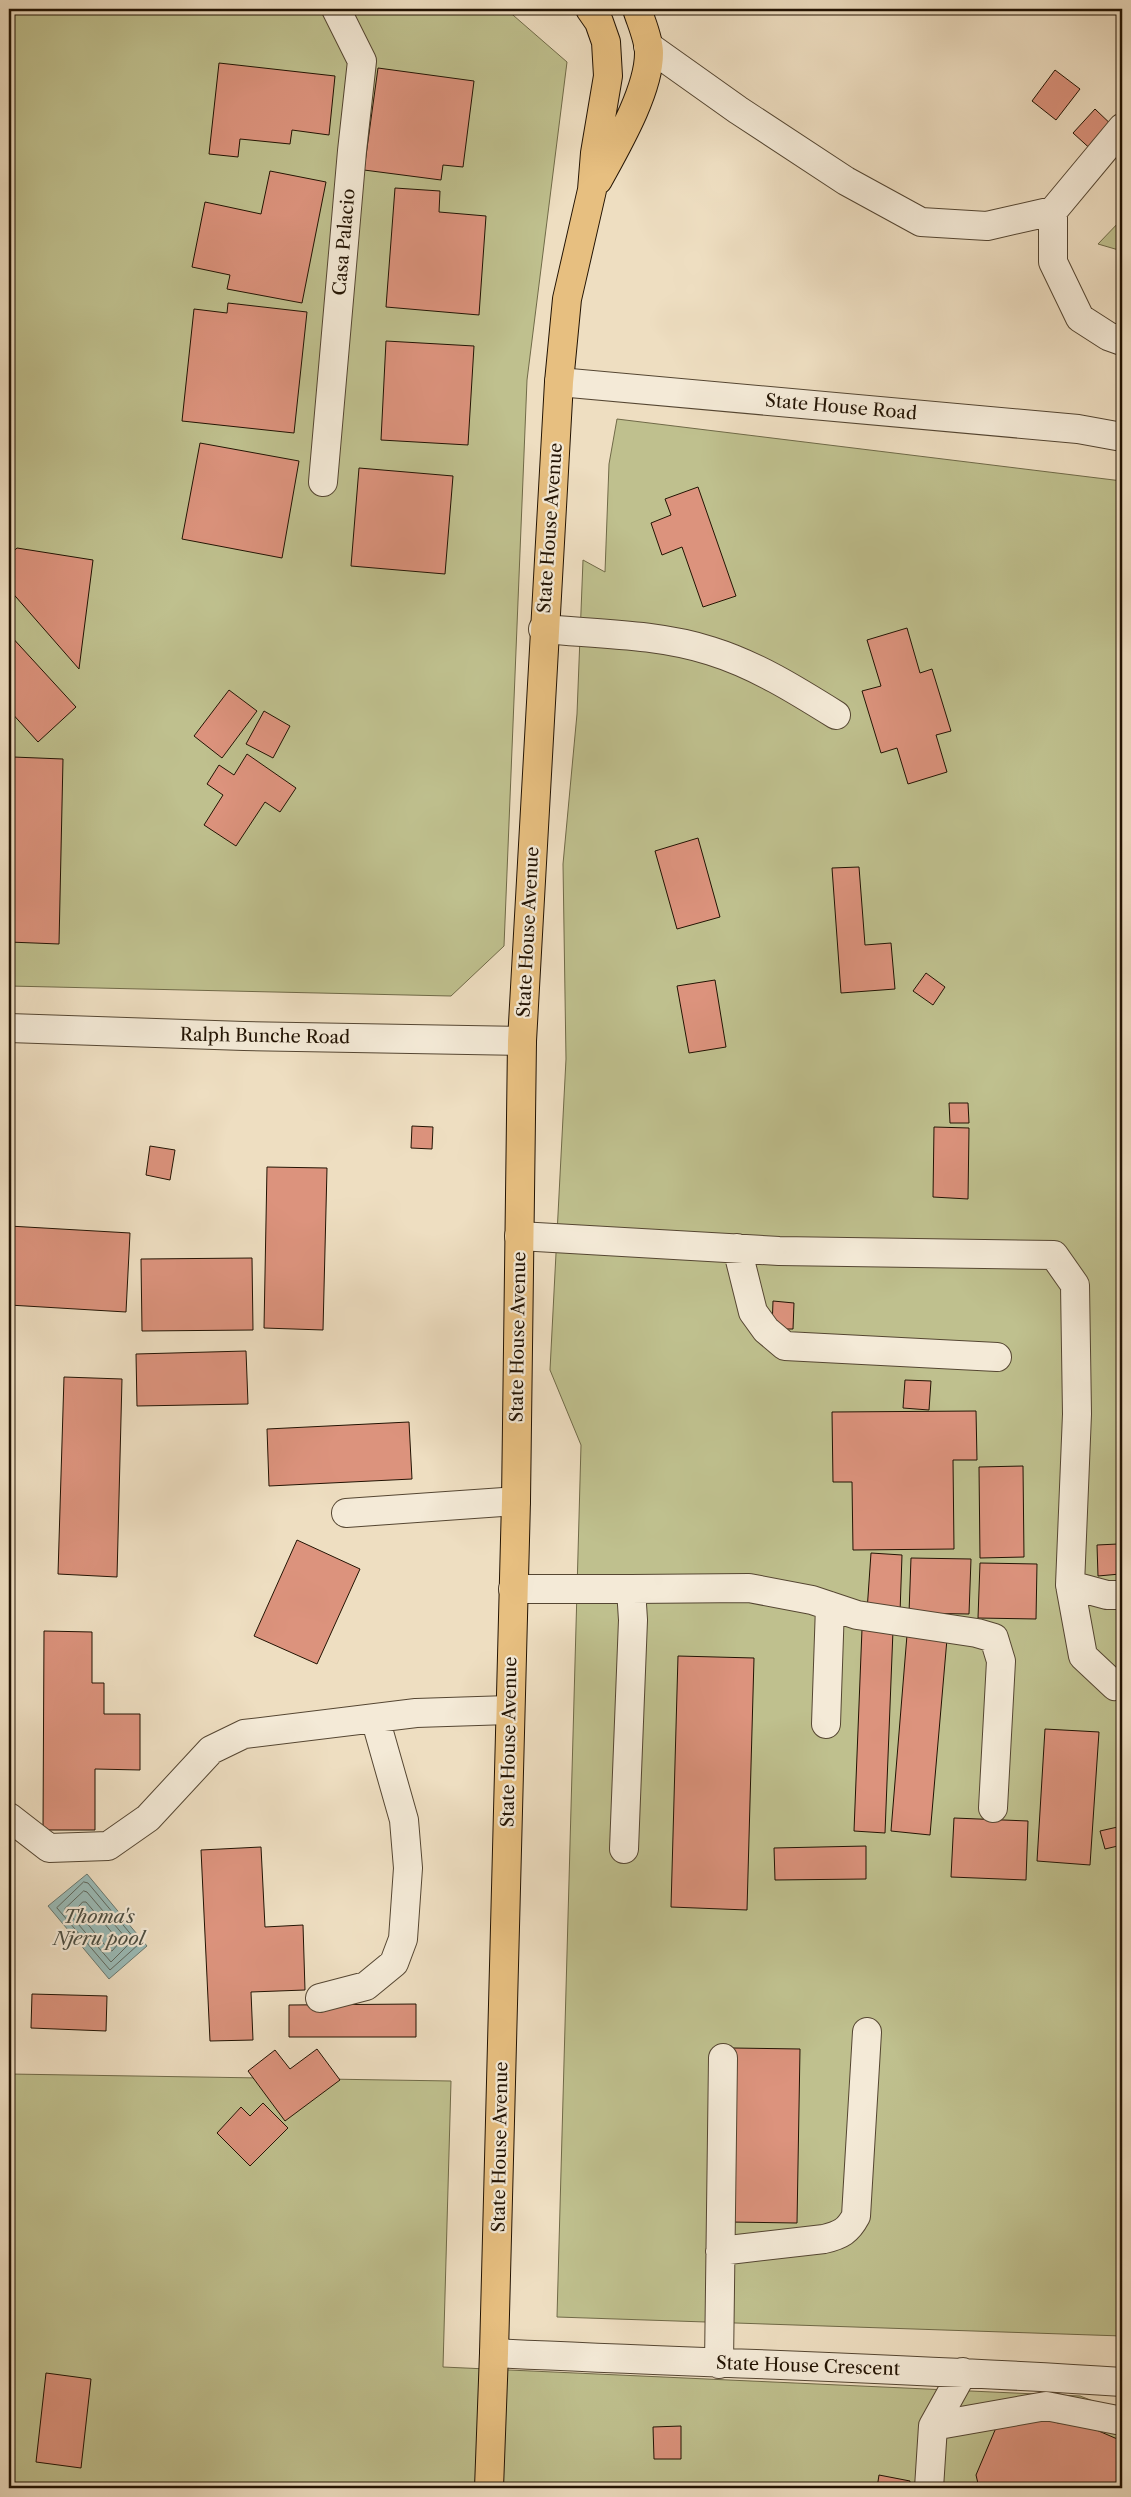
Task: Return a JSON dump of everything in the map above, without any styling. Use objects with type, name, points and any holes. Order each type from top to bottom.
[{"type":"main road","points":[[590,9],[599,22],[606,42],[608,76],[595,153],[592,190]]},
{"type":"main road","points":[[592,190],[619,141],[644,82],[649,54],[637,9]]},
{"type":"main road","name":"State House Avenue","points":[[489,2488],[516,1501],[522,1041],[543,629],[559,382],[567,299],[592,190]]},
{"type":"street","name":"Casa Palacio","points":[[323,482],[352,151],[362,61],[336,9]]},
{"type":"street","points":[[648,46],[738,110],[846,182],[921,222],[987,226],[1053,211],[1122,128]]},
{"type":"street","points":[[1053,211],[1053,262],[1080,318],[1108,336],[1122,341]]},
{"type":"street","name":"State House Road","points":[[559,382],[1078,429],[1122,437]]},
{"type":"street","points":[[543,629],[656,640],[710,650],[770,675],[836,715]]},
{"type":"street","name":"Ralph Bunche Road","points":[[9,1028],[185,1034],[522,1041]]},
{"type":"street","points":[[519,1236],[789,1251],[1054,1255],[1075,1285],[1077,1414],[1070,1585],[1083,1656],[1115,1686],[1122,1683]]},
{"type":"street","points":[[737,1248],[753,1312],[766,1330],[785,1346],[997,1357]]},
{"type":"street","points":[[346,1513],[516,1501]]},
{"type":"street","points":[[1070,1585],[1107,1594],[1122,1595]]},
{"type":"street","points":[[513,1589],[749,1588],[812,1600],[857,1615],[977,1633],[994,1638],[1001,1661],[993,1808]]},
{"type":"street","points":[[624,1849],[633,1620],[632,1589]]},
{"type":"street","points":[[826,1724],[830,1606]]},
{"type":"street","points":[[9,1817],[50,1848],[108,1846],[148,1818],[211,1750],[244,1734],[416,1713],[509,1710]]},
{"type":"street","points":[[320,1998],[366,1986],[394,1963],[403,1938],[408,1868],[404,1820],[376,1718]]},
{"type":"street","points":[[720,2251],[824,2239],[839,2235],[850,2228],[856,2216],[867,2032]]},
{"type":"street","points":[[719,2364],[722,2058]]},
{"type":"street","name":"State House Crescent","points":[[494,2353],[719,2364],[849,2366],[1122,2382]]},
{"type":"street","points":[[930,2488],[933,2426],[963,2372]]},
{"type":"street","points":[[933,2426],[1046,2406],[1122,2421]]},
{"type":"green space","points":[[9,9],[506,9],[567,62],[527,380],[504,946],[451,996],[9,986]]},
{"type":"green space","points":[[1122,219],[1122,251],[1098,244]]},
{"type":"green space","points":[[617,419],[1122,481],[1122,2336],[557,2317],[581,1445],[550,1370],[566,1059],[563,864],[577,714],[583,560],[605,572],[609,464]]},
{"type":"green space","points":[[9,2074],[451,2081],[443,2367],[1080,2396],[1122,2412],[1122,2488],[9,2488]]},
{"type":"water","name":"Thoma's Njeru pool","points":[[87,1874],[147,1946],[109,1979],[48,1906]]},
{"type":"building","points":[[219,63],[335,76],[329,135],[292,130],[290,144],[240,139],[238,157],[209,154]]},
{"type":"building","points":[[378,68],[474,81],[463,167],[443,165],[441,180],[364,170]]},
{"type":"building","points":[[1055,70],[1080,89],[1056,120],[1032,101]]},
{"type":"building","points":[[1095,109],[1117,130],[1095,153],[1073,133]]},
{"type":"building","points":[[270,171],[326,182],[302,303],[227,289],[230,275],[192,267],[205,202],[261,214]]},
{"type":"building","points":[[395,188],[440,191],[439,212],[486,216],[479,315],[386,307]]},
{"type":"building","points":[[228,303],[307,312],[294,433],[182,421],[194,309],[227,313]]},
{"type":"building","points":[[386,341],[474,346],[468,445],[381,440]]},
{"type":"building","points":[[200,443],[299,461],[282,558],[182,539]]},
{"type":"building","points":[[359,468],[453,476],[445,574],[351,566]]},
{"type":"building","points":[[698,487],[736,596],[703,607],[682,547],[662,555],[651,523],[671,515],[665,499]]},
{"type":"building","points":[[17,548],[93,560],[79,669],[9,589],[9,555]]},
{"type":"building","points":[[907,628],[920,673],[932,669],[951,731],[936,735],[947,772],[908,784],[897,748],[881,753],[862,691],[881,686],[867,640]]},
{"type":"building","points":[[9,634],[76,707],[38,742],[9,710]]},
{"type":"building","points":[[229,690],[257,711],[222,758],[194,736]]},
{"type":"building","points":[[264,711],[290,726],[273,758],[246,744]]},
{"type":"building","points":[[247,754],[296,788],[280,812],[265,802],[236,846],[204,825],[223,795],[207,784],[219,765],[234,775]]},
{"type":"building","points":[[13,757],[63,759],[59,944],[9,942]]},
{"type":"building","points":[[698,838],[720,917],[677,929],[655,851]]},
{"type":"building","points":[[859,867],[865,945],[891,943],[895,989],[841,993],[832,868]]},
{"type":"building","points":[[926,973],[945,987],[933,1005],[913,991]]},
{"type":"building","points":[[715,980],[726,1047],[689,1053],[677,986]]},
{"type":"building","points":[[949,1103],[968,1103],[969,1123],[950,1123]]},
{"type":"building","points":[[412,1126],[433,1127],[432,1149],[411,1148]]},
{"type":"building","points":[[934,1127],[969,1128],[968,1199],[933,1197]]},
{"type":"building","points":[[150,1146],[175,1150],[170,1180],[146,1175]]},
{"type":"building","points":[[267,1167],[327,1168],[323,1330],[264,1328]]},
{"type":"building","points":[[9,1226],[130,1233],[126,1312],[9,1305]]},
{"type":"building","points":[[252,1258],[253,1330],[142,1331],[141,1259]]},
{"type":"building","points":[[773,1301],[794,1303],[793,1329],[772,1329]]},
{"type":"building","points":[[246,1351],[248,1404],[137,1406],[136,1354]]},
{"type":"building","points":[[64,1377],[122,1379],[117,1577],[58,1574]]},
{"type":"building","points":[[905,1380],[931,1381],[929,1410],[903,1408]]},
{"type":"building","points":[[976,1411],[977,1460],[953,1460],[954,1549],[853,1550],[852,1482],[833,1482],[832,1412]]},
{"type":"building","points":[[409,1422],[412,1479],[269,1486],[267,1429]]},
{"type":"building","points":[[1023,1466],[1024,1557],[980,1558],[979,1467]]},
{"type":"building","points":[[297,1540],[360,1569],[317,1664],[254,1636]]},
{"type":"building","points":[[1118,1544],[1120,1574],[1098,1576],[1097,1545]]},
{"type":"building","points":[[871,1553],[902,1555],[900,1613],[867,1611]]},
{"type":"building","points":[[911,1558],[971,1559],[969,1614],[909,1613]]},
{"type":"building","points":[[980,1563],[1037,1564],[1036,1619],[978,1618]]},
{"type":"building","points":[[862,1629],[893,1630],[885,1833],[854,1831]]},
{"type":"building","points":[[44,1631],[92,1632],[92,1683],[104,1683],[104,1714],[140,1714],[140,1770],[95,1769],[95,1830],[43,1830]]},
{"type":"building","points":[[907,1635],[947,1639],[930,1835],[891,1831]]},
{"type":"building","points":[[678,1656],[754,1658],[747,1910],[671,1907]]},
{"type":"building","points":[[1045,1729],[1099,1732],[1090,1865],[1037,1861]]},
{"type":"building","points":[[954,1818],[1028,1821],[1026,1880],[951,1877]]},
{"type":"building","points":[[1122,1826],[1122,1845],[1105,1849],[1100,1831]]},
{"type":"building","points":[[866,1846],[866,1879],[775,1880],[774,1848]]},
{"type":"building","points":[[261,1847],[265,1927],[303,1925],[305,1990],[251,1992],[253,2040],[210,2041],[201,1850]]},
{"type":"building","points":[[32,1994],[107,1996],[106,2031],[31,2028]]},
{"type":"building","points":[[416,2004],[416,2037],[289,2037],[289,2005]]},
{"type":"building","points":[[733,2048],[800,2049],[797,2223],[729,2222]]},
{"type":"building","points":[[317,2049],[340,2080],[285,2121],[248,2071],[275,2050],[290,2069]]},
{"type":"building","points":[[263,2103],[288,2128],[250,2166],[217,2133],[241,2107],[250,2116]]},
{"type":"building","points":[[46,2373],[91,2379],[81,2468],[36,2462]]},
{"type":"building","points":[[1042,2416],[1058,2423],[1073,2420],[1122,2441],[1122,2488],[979,2488],[976,2475],[998,2423]]},
{"type":"building","points":[[681,2426],[681,2459],[654,2459],[653,2427]]},
{"type":"building","points":[[879,2475],[910,2481],[909,2488],[877,2488]]}]
